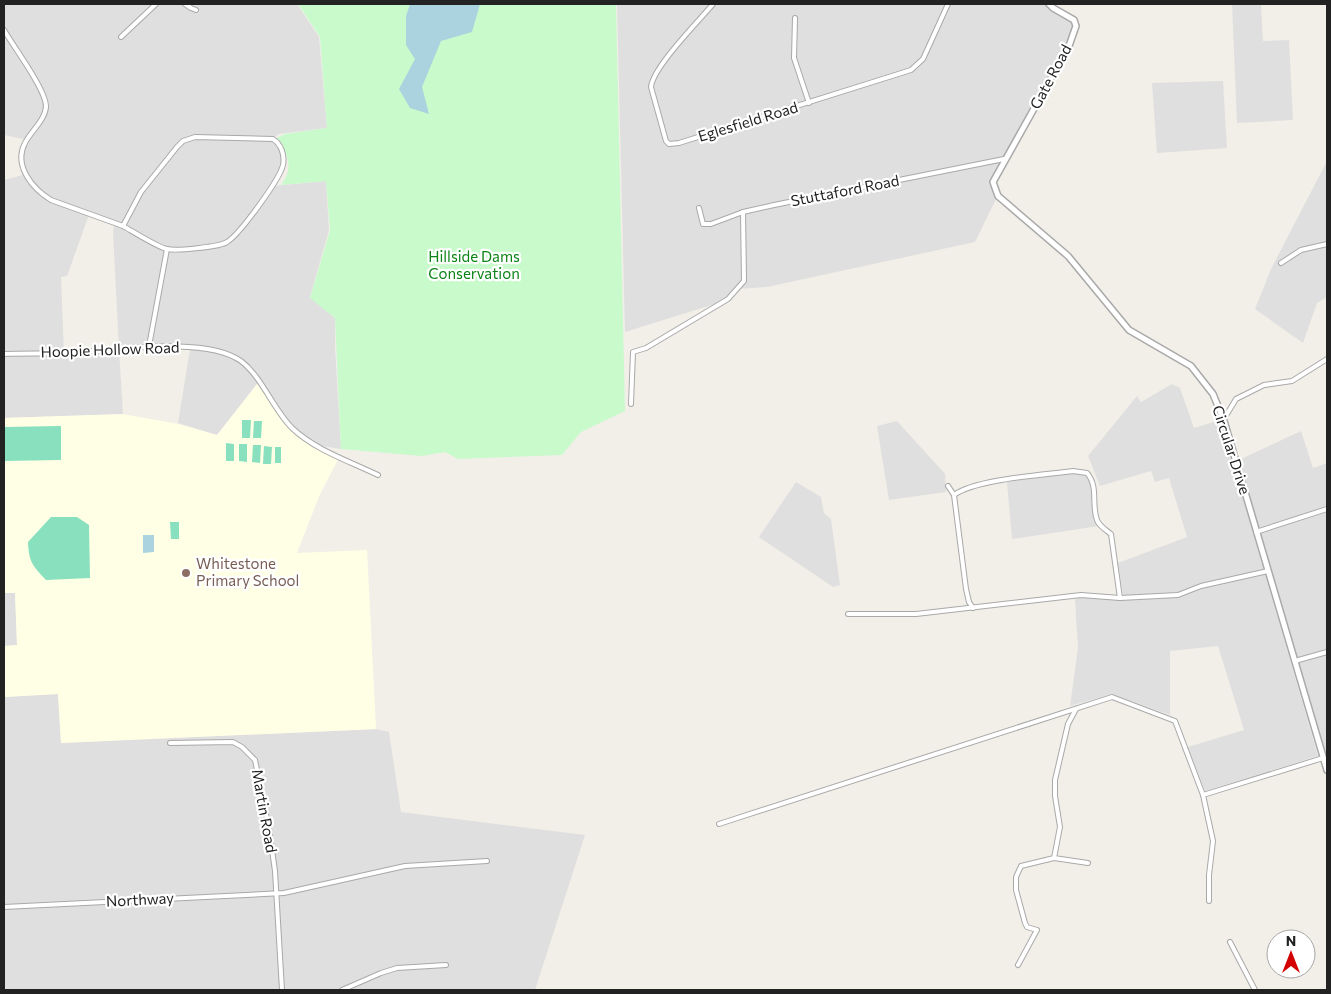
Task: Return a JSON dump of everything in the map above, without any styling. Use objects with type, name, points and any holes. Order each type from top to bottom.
[{"type":"street","points":[[122,37],[156,4]]},
{"type":"street","points":[[185,4],[196,10]]},
{"type":"street","name":"Eglesfield Road","points":[[713,4],[660,65],[652,80],[651,87],[666,141],[669,144],[679,143],[809,103],[915,68],[923,59],[948,4]]},
{"type":"street","name":"Gate Road","points":[[1004,159],[1069,46],[1076,26],[1074,20],[1049,4]]},
{"type":"street","points":[[795,18],[794,58],[809,103]]},
{"type":"street","points":[[4,30],[42,92],[46,106],[42,117],[24,144],[22,159],[25,174],[32,185],[51,200],[123,226],[167,250],[224,244],[232,239],[256,209],[280,172],[283,164],[283,152],[277,142],[272,139],[195,137],[183,142],[141,192],[123,226]]},
{"type":"street","name":"Stuttaford Road","points":[[699,208],[703,224],[711,224],[743,212],[774,204],[1004,159]]},
{"type":"street","name":"Circular Drive","points":[[1004,159],[993,182],[998,196],[1068,256],[1129,330],[1191,366],[1213,394],[1222,417],[1327,770]]},
{"type":"street","points":[[631,404],[633,352],[646,348],[728,299],[744,281],[743,212]]},
{"type":"street","points":[[1281,263],[1301,250],[1327,244]]},
{"type":"street","points":[[149,346],[167,250]]},
{"type":"street","name":"Hoopie Hollow Road","points":[[4,354],[69,353],[149,346],[201,348],[216,351],[238,359],[255,376],[283,417],[301,436],[316,446],[378,476]]},
{"type":"street","points":[[1222,417],[1227,414],[1236,398],[1264,385],[1292,381],[1327,359]]},
{"type":"street","points":[[954,495],[961,490],[979,484],[1073,470],[1087,473],[1094,483],[1096,518],[1111,534],[1120,598]]},
{"type":"street","points":[[948,486],[954,495],[966,589],[969,602],[973,608]]},
{"type":"street","points":[[1256,532],[1327,509]]},
{"type":"street","points":[[848,614],[916,614],[1081,595],[1120,598],[1178,595],[1201,586],[1268,570]]},
{"type":"street","points":[[1295,661],[1327,652]]},
{"type":"street","points":[[718,824],[1112,697],[1175,721],[1203,795],[1213,841],[1209,876],[1209,901]]},
{"type":"street","points":[[1054,858],[1060,826],[1055,796],[1055,780],[1068,724],[1076,708]]},
{"type":"street","name":"Martin Road","points":[[170,743],[233,742],[253,757],[269,829],[276,894],[282,990]]},
{"type":"street","points":[[1203,795],[1324,758]]},
{"type":"street","points":[[1018,965],[1037,930],[1027,927],[1016,890],[1016,877],[1021,866],[1054,858],[1088,863]]},
{"type":"street","name":"Northway","points":[[4,907],[290,893],[406,866],[487,862]]},
{"type":"street","points":[[1230,942],[1255,990]]},
{"type":"street","points":[[342,990],[380,973],[397,968],[446,966]]},
{"type":"shaded area","points":[[4,4],[297,4],[319,37],[327,128],[279,134],[273,138],[282,152],[283,164],[272,186],[326,181],[329,230],[310,297],[335,318],[341,449],[316,445],[292,427],[259,381],[217,435],[178,423],[190,349],[149,347],[119,349],[113,232],[115,221],[90,212],[67,276],[61,277],[64,354],[119,350],[123,414],[4,418],[4,180],[26,174],[22,159],[27,140],[4,135]]},
{"type":"shaded area","points":[[617,4],[1048,4],[1073,21],[1075,26],[1067,46],[992,182],[997,197],[975,242],[767,287],[735,289],[727,298],[718,303],[625,332]]},
{"type":"shaded area","points":[[1232,4],[1261,4],[1263,41],[1289,40],[1293,120],[1237,123]]},
{"type":"shaded area","points":[[1223,81],[1227,148],[1157,153],[1152,83]]},
{"type":"shaded area","points":[[1327,161],[1327,297],[1317,303],[1303,343],[1255,309],[1271,269]]},
{"type":"shaded area","name":"Whitestone Primary School","points":[[259,382],[282,417],[301,436],[339,458],[320,494],[297,553],[367,550],[376,729],[61,743],[58,694],[4,697],[4,646],[17,645],[15,593],[4,593],[4,418],[123,414],[178,424],[217,435]]},
{"type":"shaded area","points":[[1172,384],[1180,388],[1194,428],[1220,420],[1318,756],[1205,791],[1188,747],[1244,730],[1218,646],[1170,651],[1170,715],[1112,694],[1070,706],[1078,648],[1075,599],[1081,597],[1124,600],[1118,563],[1187,537],[1169,478],[1155,482],[1151,471],[1100,486],[1088,456],[1137,396],[1141,402]]},
{"type":"shaded area","points":[[897,421],[945,474],[946,492],[889,500],[877,426]]},
{"type":"shaded area","points":[[1301,431],[1313,468],[1327,463],[1327,762],[1239,460]]},
{"type":"shaded area","points":[[1075,472],[1087,476],[1091,482],[1094,520],[1099,526],[1012,539],[1007,482]]},
{"type":"shaded area","points":[[796,482],[821,497],[824,513],[831,519],[840,585],[833,587],[759,537]]},
{"type":"shaded area","points":[[15,592],[17,645],[4,646],[4,593]]},
{"type":"shaded area","points":[[58,694],[61,743],[376,729],[389,732],[401,812],[585,835],[535,990],[4,990],[4,697]]},
{"type":"green space","name":"Hillside Dams Conservation","points":[[298,4],[616,4],[625,411],[581,432],[562,455],[458,459],[445,452],[422,456],[341,449],[335,318],[310,298],[330,230],[326,181],[281,185],[287,174],[288,163],[283,147],[277,138],[285,134],[327,128],[320,37]]},
{"type":"green space","points":[[242,420],[251,420],[250,438],[242,438]]},
{"type":"green space","points":[[254,421],[262,421],[261,438],[253,438]]},
{"type":"green space","points":[[61,426],[61,460],[4,461],[4,427]]},
{"type":"green space","points":[[226,443],[234,444],[234,461],[226,461]]},
{"type":"green space","points":[[239,444],[247,444],[247,462],[239,461]]},
{"type":"green space","points":[[253,445],[261,445],[260,463],[252,462]]},
{"type":"green space","points":[[264,446],[272,447],[271,464],[263,464]]},
{"type":"green space","points":[[275,447],[281,447],[281,463],[275,463]]},
{"type":"green space","points":[[51,517],[77,517],[89,525],[90,578],[46,580],[34,567],[30,559],[28,542]]},
{"type":"green space","points":[[170,522],[179,522],[179,539],[171,539]]},
{"type":"water","points":[[410,4],[480,4],[472,32],[441,41],[422,87],[429,114],[410,108],[399,89],[415,59],[406,45],[406,16]]},
{"type":"water","points":[[143,535],[154,535],[154,552],[143,553]]},
{"type":"place","name":"Whitestone Primary School","points":[[186,573]]}]
